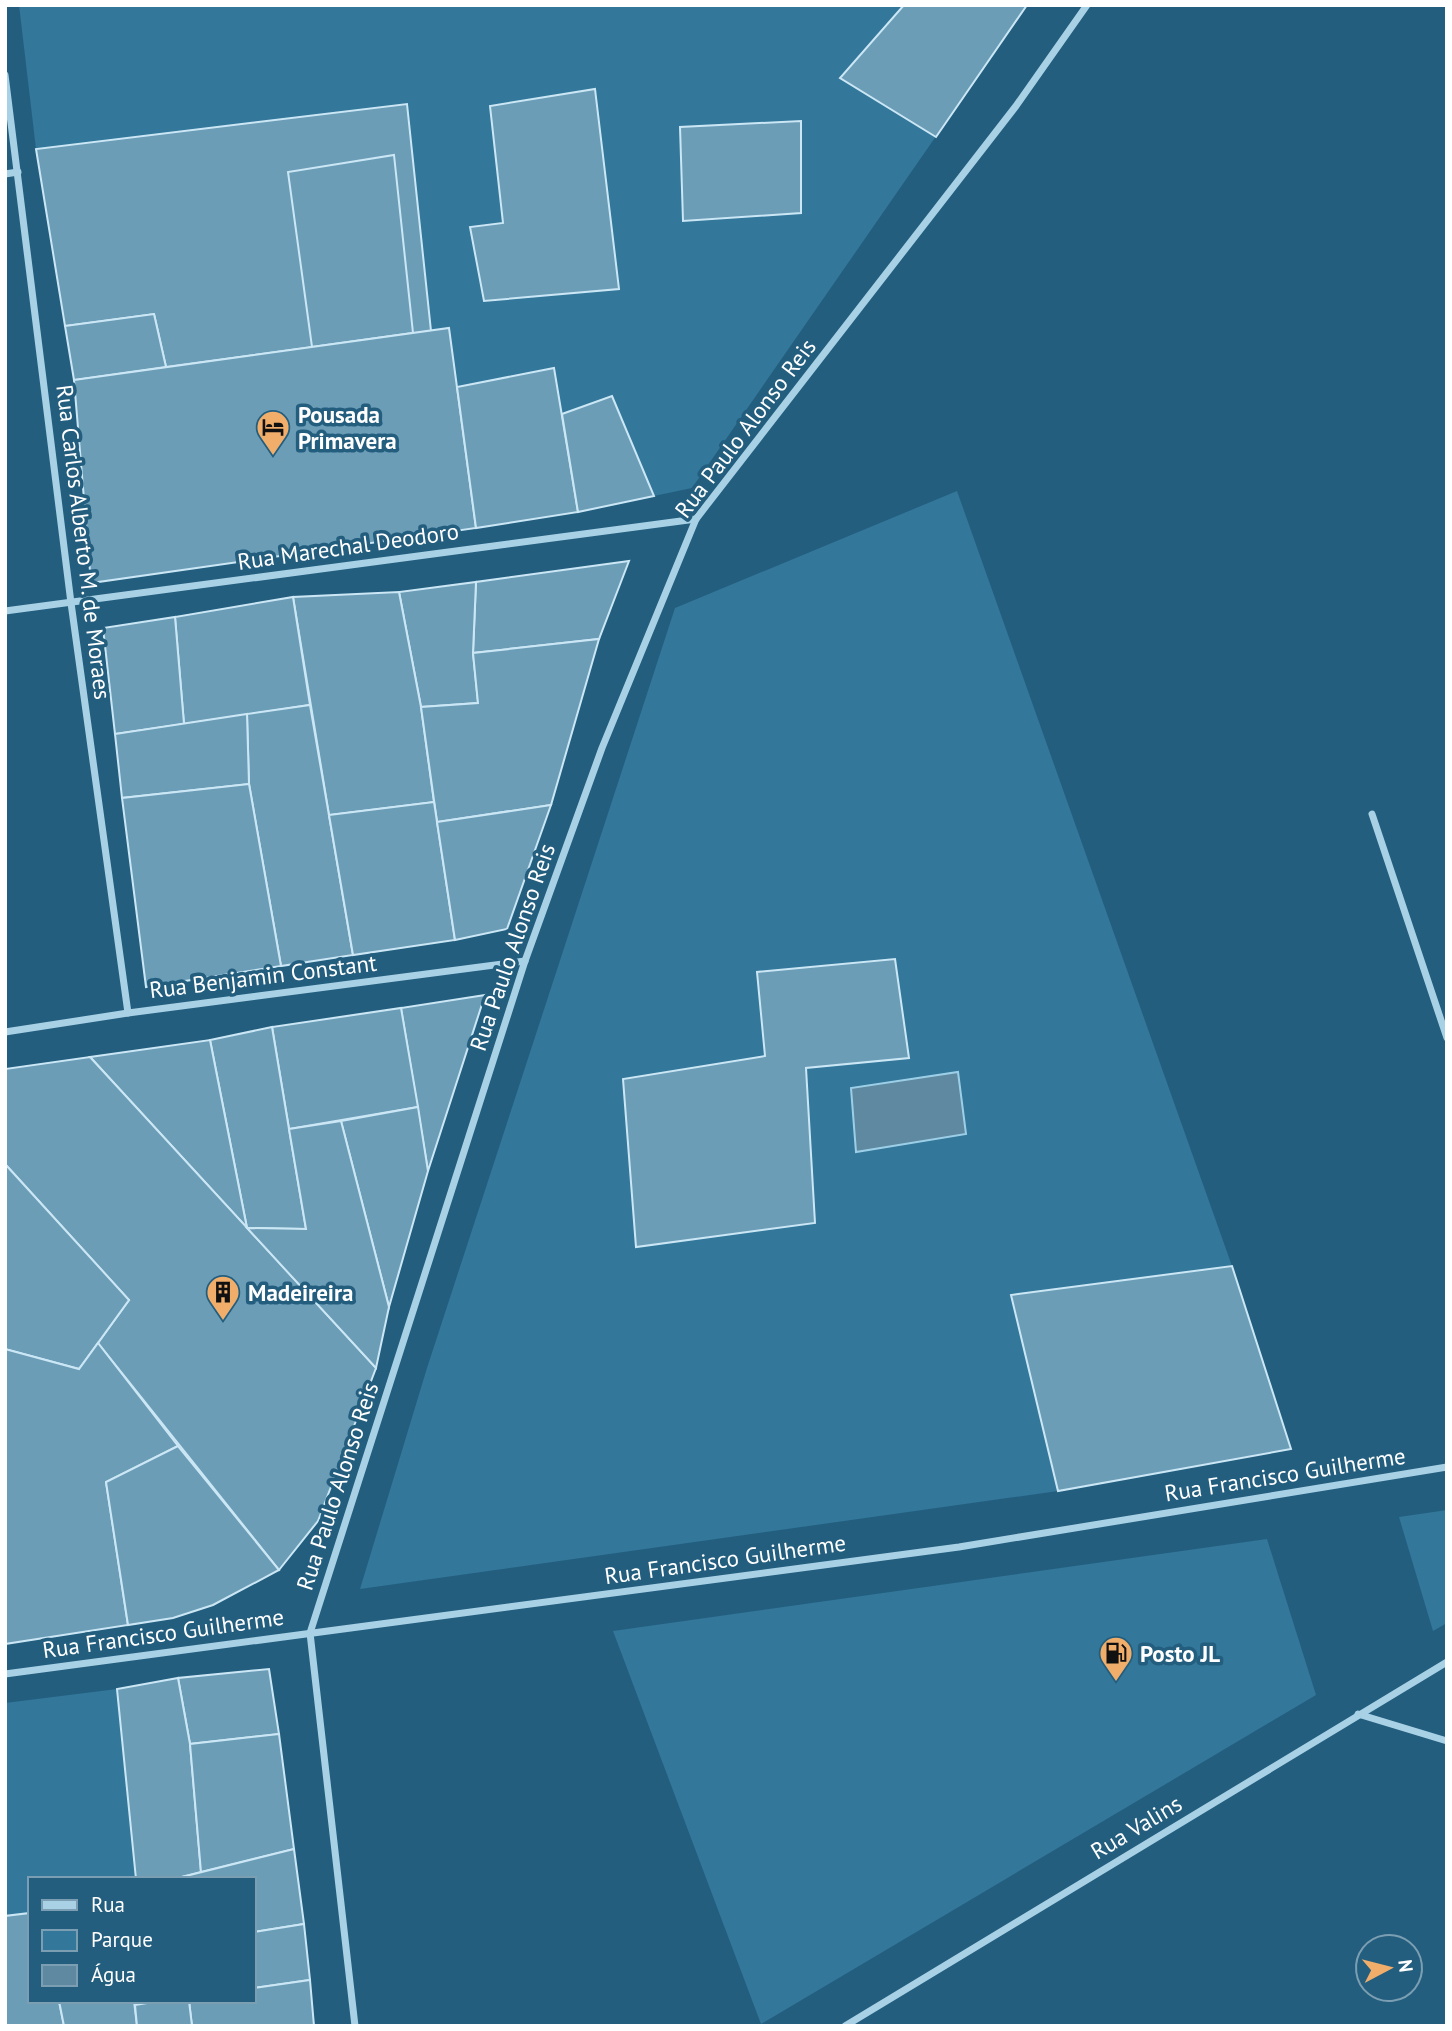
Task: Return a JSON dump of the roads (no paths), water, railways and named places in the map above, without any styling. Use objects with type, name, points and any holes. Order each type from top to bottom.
[{"type":"street","name":"Rua Paulo Alonso Reis","points":[[355,2026],[310,1633],[525,961],[602,748],[696,519],[1016,106],[1087,5]]},
{"type":"street","name":"Rua Carlos Alberto M. de Moraes","points":[[5,75],[71,603],[128,1013]]},
{"type":"street","points":[[5,174],[18,172]]},
{"type":"street","name":"Rua Marechal Deodoro","points":[[5,611],[696,519]]},
{"type":"street","points":[[1372,814],[1447,1038]]},
{"type":"street","name":"Rua Benjamin Constant","points":[[5,1032],[128,1013],[525,961]]},
{"type":"street","name":"Rua Francisco Guilherme","points":[[5,1674],[959,1548],[1447,1467]]},
{"type":"street","name":"Rua Valins","points":[[845,2026],[1447,1662]]},
{"type":"street","points":[[1358,1714],[1447,1741]]},
{"type":"water","points":[[958,1072],[966,1134],[856,1152],[851,1088]]},
{"type":"place","name":"Pousada Primavera","points":[[273,457]]},
{"type":"place","name":"Madeireira","points":[[223,1322]]},
{"type":"place","name":"Posto JL","points":[[1116,1683]]}]
